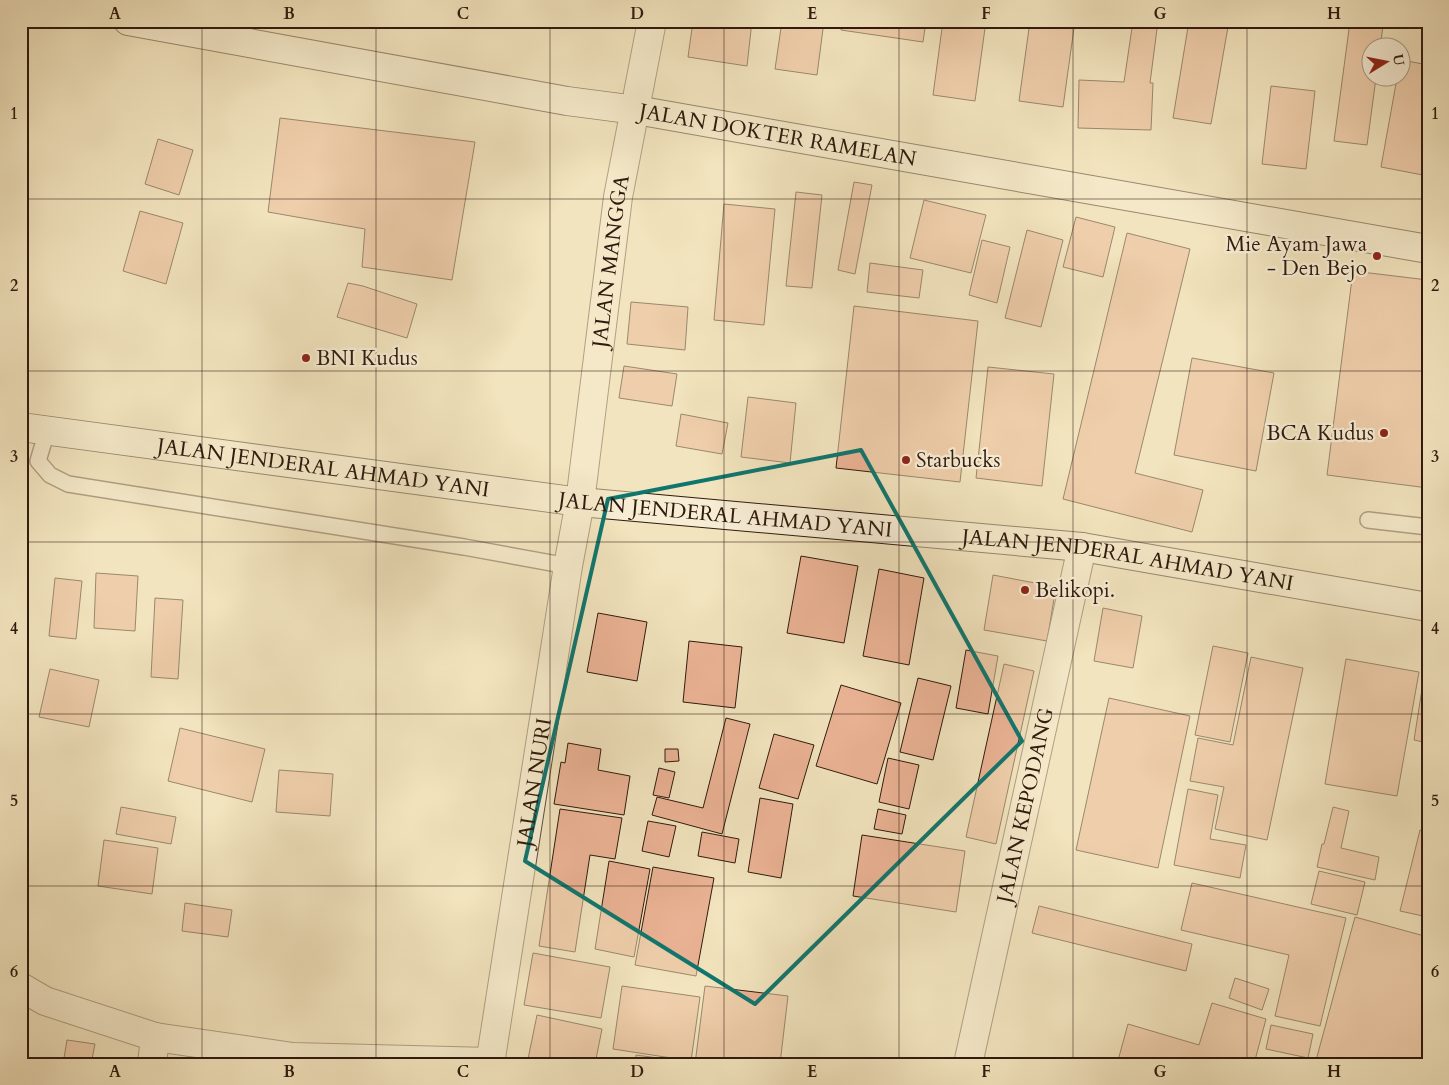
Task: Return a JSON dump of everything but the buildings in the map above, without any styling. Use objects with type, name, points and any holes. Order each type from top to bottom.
[{"type":"main road","name":"JALAN DOKTER RAMELAN","points":[[128,21],[567,101],[636,110],[1428,249]]},
{"type":"main road","name":"JALAN MANGGA","points":[[580,502],[618,197],[652,21]]},
{"type":"main road","name":"JALAN JENDERAL AHMAD YANI","points":[[34,429],[580,502],[1082,547],[1428,607]]},
{"type":"main road","name":"JALAN NURI","points":[[490,1063],[568,566],[580,502]]},
{"type":"main road","name":"JALAN KEPODANG","points":[[968,1064],[1082,547]]},
{"type":"main road","points":[[21,987],[45,1001],[155,1037],[294,1057],[490,1063]]},
{"type":"main road","points":[[152,1064],[155,1037]]},
{"type":"lane","points":[[34,429],[38,461],[50,475],[68,484],[464,547],[568,566]]},
{"type":"lane","points":[[1368,520],[1428,527]]},
{"type":"highlighted area","points":[[861,450],[1022,741],[755,1004],[525,861],[608,499]]},
{"type":"place","name":"Mie Ayam Jawa - Den Bejo","points":[[1377,256]]},
{"type":"place","name":"BNI Kudus","points":[[306,358]]},
{"type":"place","name":"BCA Kudus","points":[[1384,433]]},
{"type":"place","name":"Starbucks","points":[[906,460]]},
{"type":"place","name":"Belikopi.","points":[[1025,590]]}]
